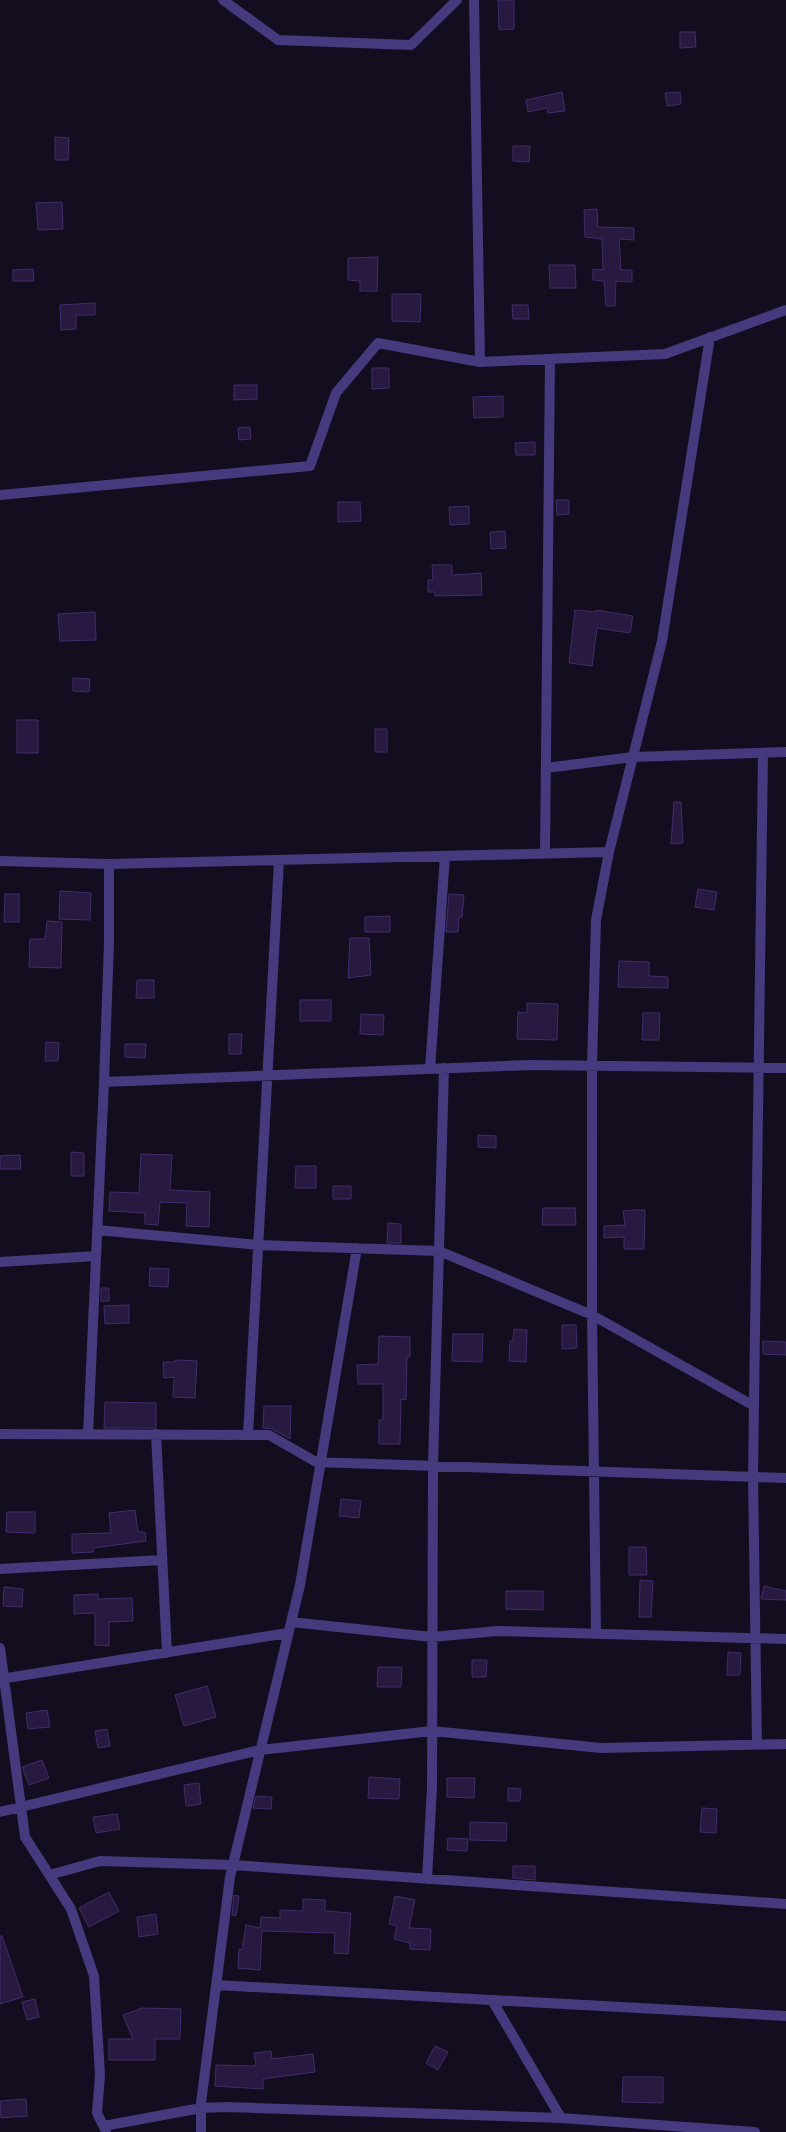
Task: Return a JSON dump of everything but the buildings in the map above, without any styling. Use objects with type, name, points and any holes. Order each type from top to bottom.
[{"type":"street","points":[[223,0],[278,40],[410,45],[457,0]]},
{"type":"street","points":[[474,0],[480,362]]},
{"type":"street","points":[[0,495],[310,466],[336,394],[378,343],[480,362],[665,354],[786,310]]},
{"type":"street","points":[[596,1634],[592,1315],[592,1066],[596,920],[609,852],[662,641],[710,337]]},
{"type":"street","points":[[545,854],[550,359]]},
{"type":"street","points":[[546,768],[632,757],[786,752]]},
{"type":"street","points":[[757,1745],[753,1477],[763,753]]},
{"type":"street","points":[[0,861],[109,864],[609,852]]},
{"type":"street","points":[[430,1069],[445,856]]},
{"type":"street","points":[[248,1435],[279,860]]},
{"type":"street","points":[[88,1434],[104,1082],[109,943],[109,864]]},
{"type":"street","points":[[104,1082],[530,1065],[786,1068]]},
{"type":"street","points":[[427,1879],[432,1731],[433,1466],[444,1068]]},
{"type":"street","points":[[97,1230],[258,1245],[439,1252],[592,1315],[754,1406]]},
{"type":"street","points":[[201,2132],[201,2108],[233,1865],[300,1585],[357,1248]]},
{"type":"street","points":[[0,1262],[96,1256]]},
{"type":"street","points":[[0,1434],[269,1435],[316,1462],[786,1478]]},
{"type":"street","points":[[156,1434],[167,1652]]},
{"type":"street","points":[[0,1569],[162,1560]]},
{"type":"street","points":[[291,1622],[432,1637],[497,1632],[786,1639]]},
{"type":"street","points":[[2,1679],[288,1633]]},
{"type":"street","points":[[0,1648],[2,1679],[25,1837],[71,1909],[94,1976],[100,2075],[97,2112],[105,2129],[201,2108],[227,2107],[561,2118],[755,2132]]},
{"type":"street","points":[[0,1812],[260,1750],[432,1731],[601,1748],[786,1744]]},
{"type":"street","points":[[49,1875],[100,1861],[233,1865],[786,1904]]},
{"type":"street","points":[[216,1985],[786,2016]]},
{"type":"street","points":[[492,2000],[561,2118]]}]
